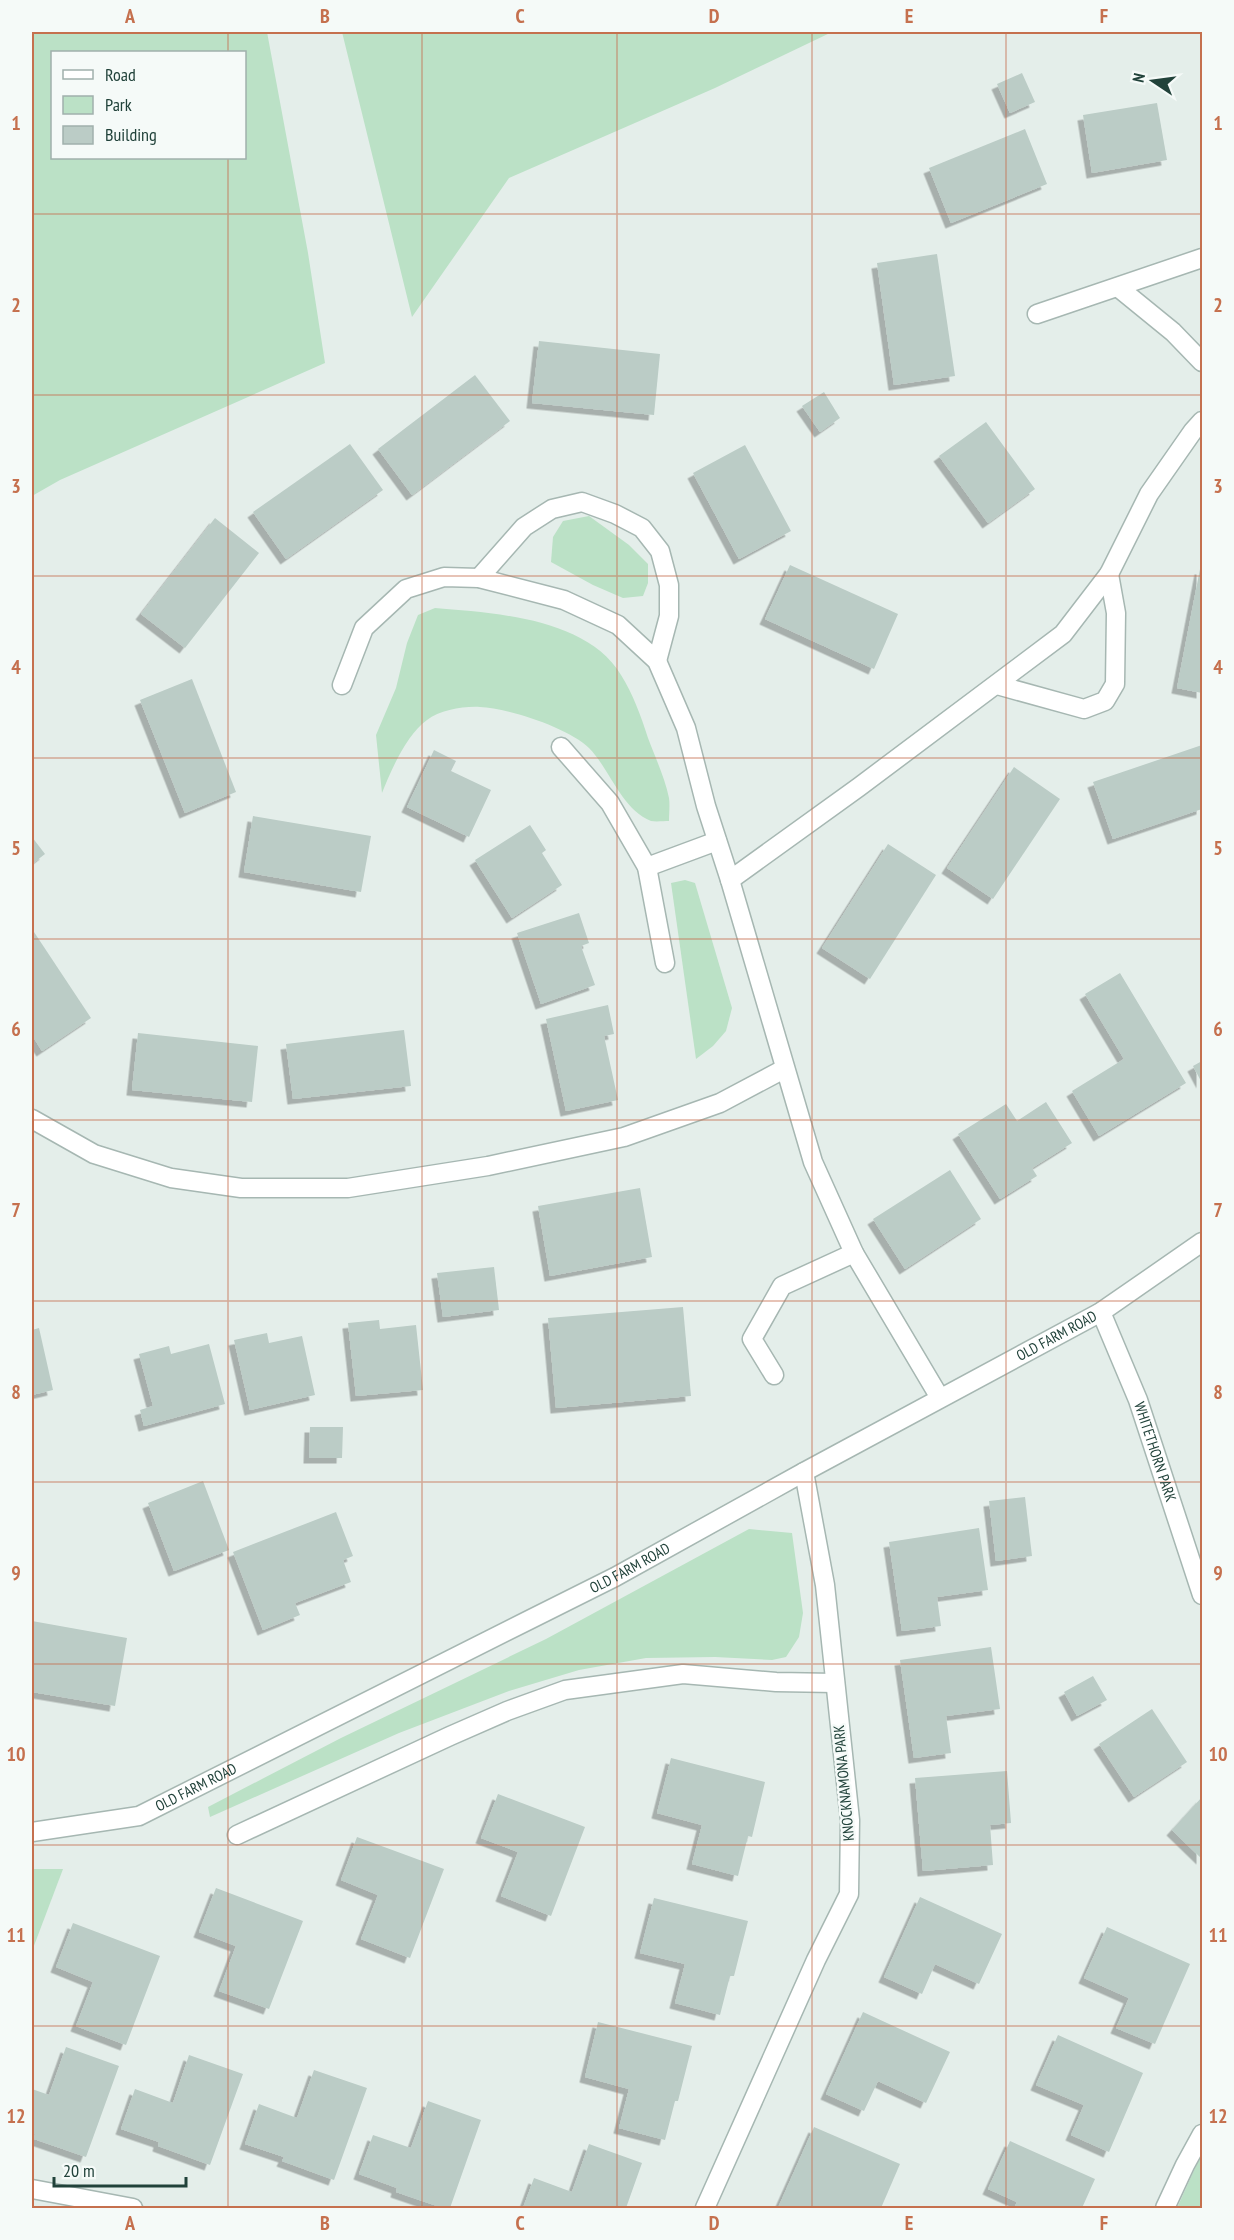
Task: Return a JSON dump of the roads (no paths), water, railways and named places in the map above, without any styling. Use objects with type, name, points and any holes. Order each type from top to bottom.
[{"type":"street","points":[[1037,314],[1203,258]]},
{"type":"street","points":[[1119,288],[1173,332],[1203,362]]},
{"type":"street","points":[[730,880],[997,685],[1063,634],[1109,574],[1149,494],[1193,431],[1203,421]]},
{"type":"street","points":[[478,578],[524,527],[552,508],[582,502],[615,514],[642,528],[660,551],[669,585],[669,616],[657,662]]},
{"type":"street","points":[[997,685],[1084,709],[1105,700],[1115,684],[1116,613],[1109,574]]},
{"type":"street","points":[[342,685],[364,627],[406,589],[444,577],[478,578],[564,600],[618,625],[657,662],[686,728],[717,841],[813,1162],[854,1253],[940,1398]]},
{"type":"street","points":[[561,747],[610,803],[647,867],[665,963]]},
{"type":"street","points":[[647,867],[717,841]]},
{"type":"street","points":[[32,1119],[94,1154],[171,1178],[241,1188],[348,1188],[488,1166],[624,1137],[720,1102],[784,1069]]},
{"type":"street","name":"OLD FARM ROAD","points":[[32,1832],[140,1816],[615,1577],[1101,1312],[1203,1242]]},
{"type":"street","points":[[774,1375],[752,1339],[782,1286],[854,1253]]},
{"type":"street","name":"WHITETHORN PARK","points":[[1101,1312],[1138,1400],[1203,1595]]},
{"type":"street","name":"KNOCKNAMONA PARK","points":[[705,2208],[816,1960],[849,1894],[850,1820],[825,1585],[804,1472]]},
{"type":"street","points":[[237,1835],[469,1728],[565,1690],[683,1674],[776,1682],[835,1683]]},
{"type":"street","points":[[1165,2208],[1185,2165],[1203,2134]]},
{"type":"street","points":[[32,2189],[133,2208]]}]
